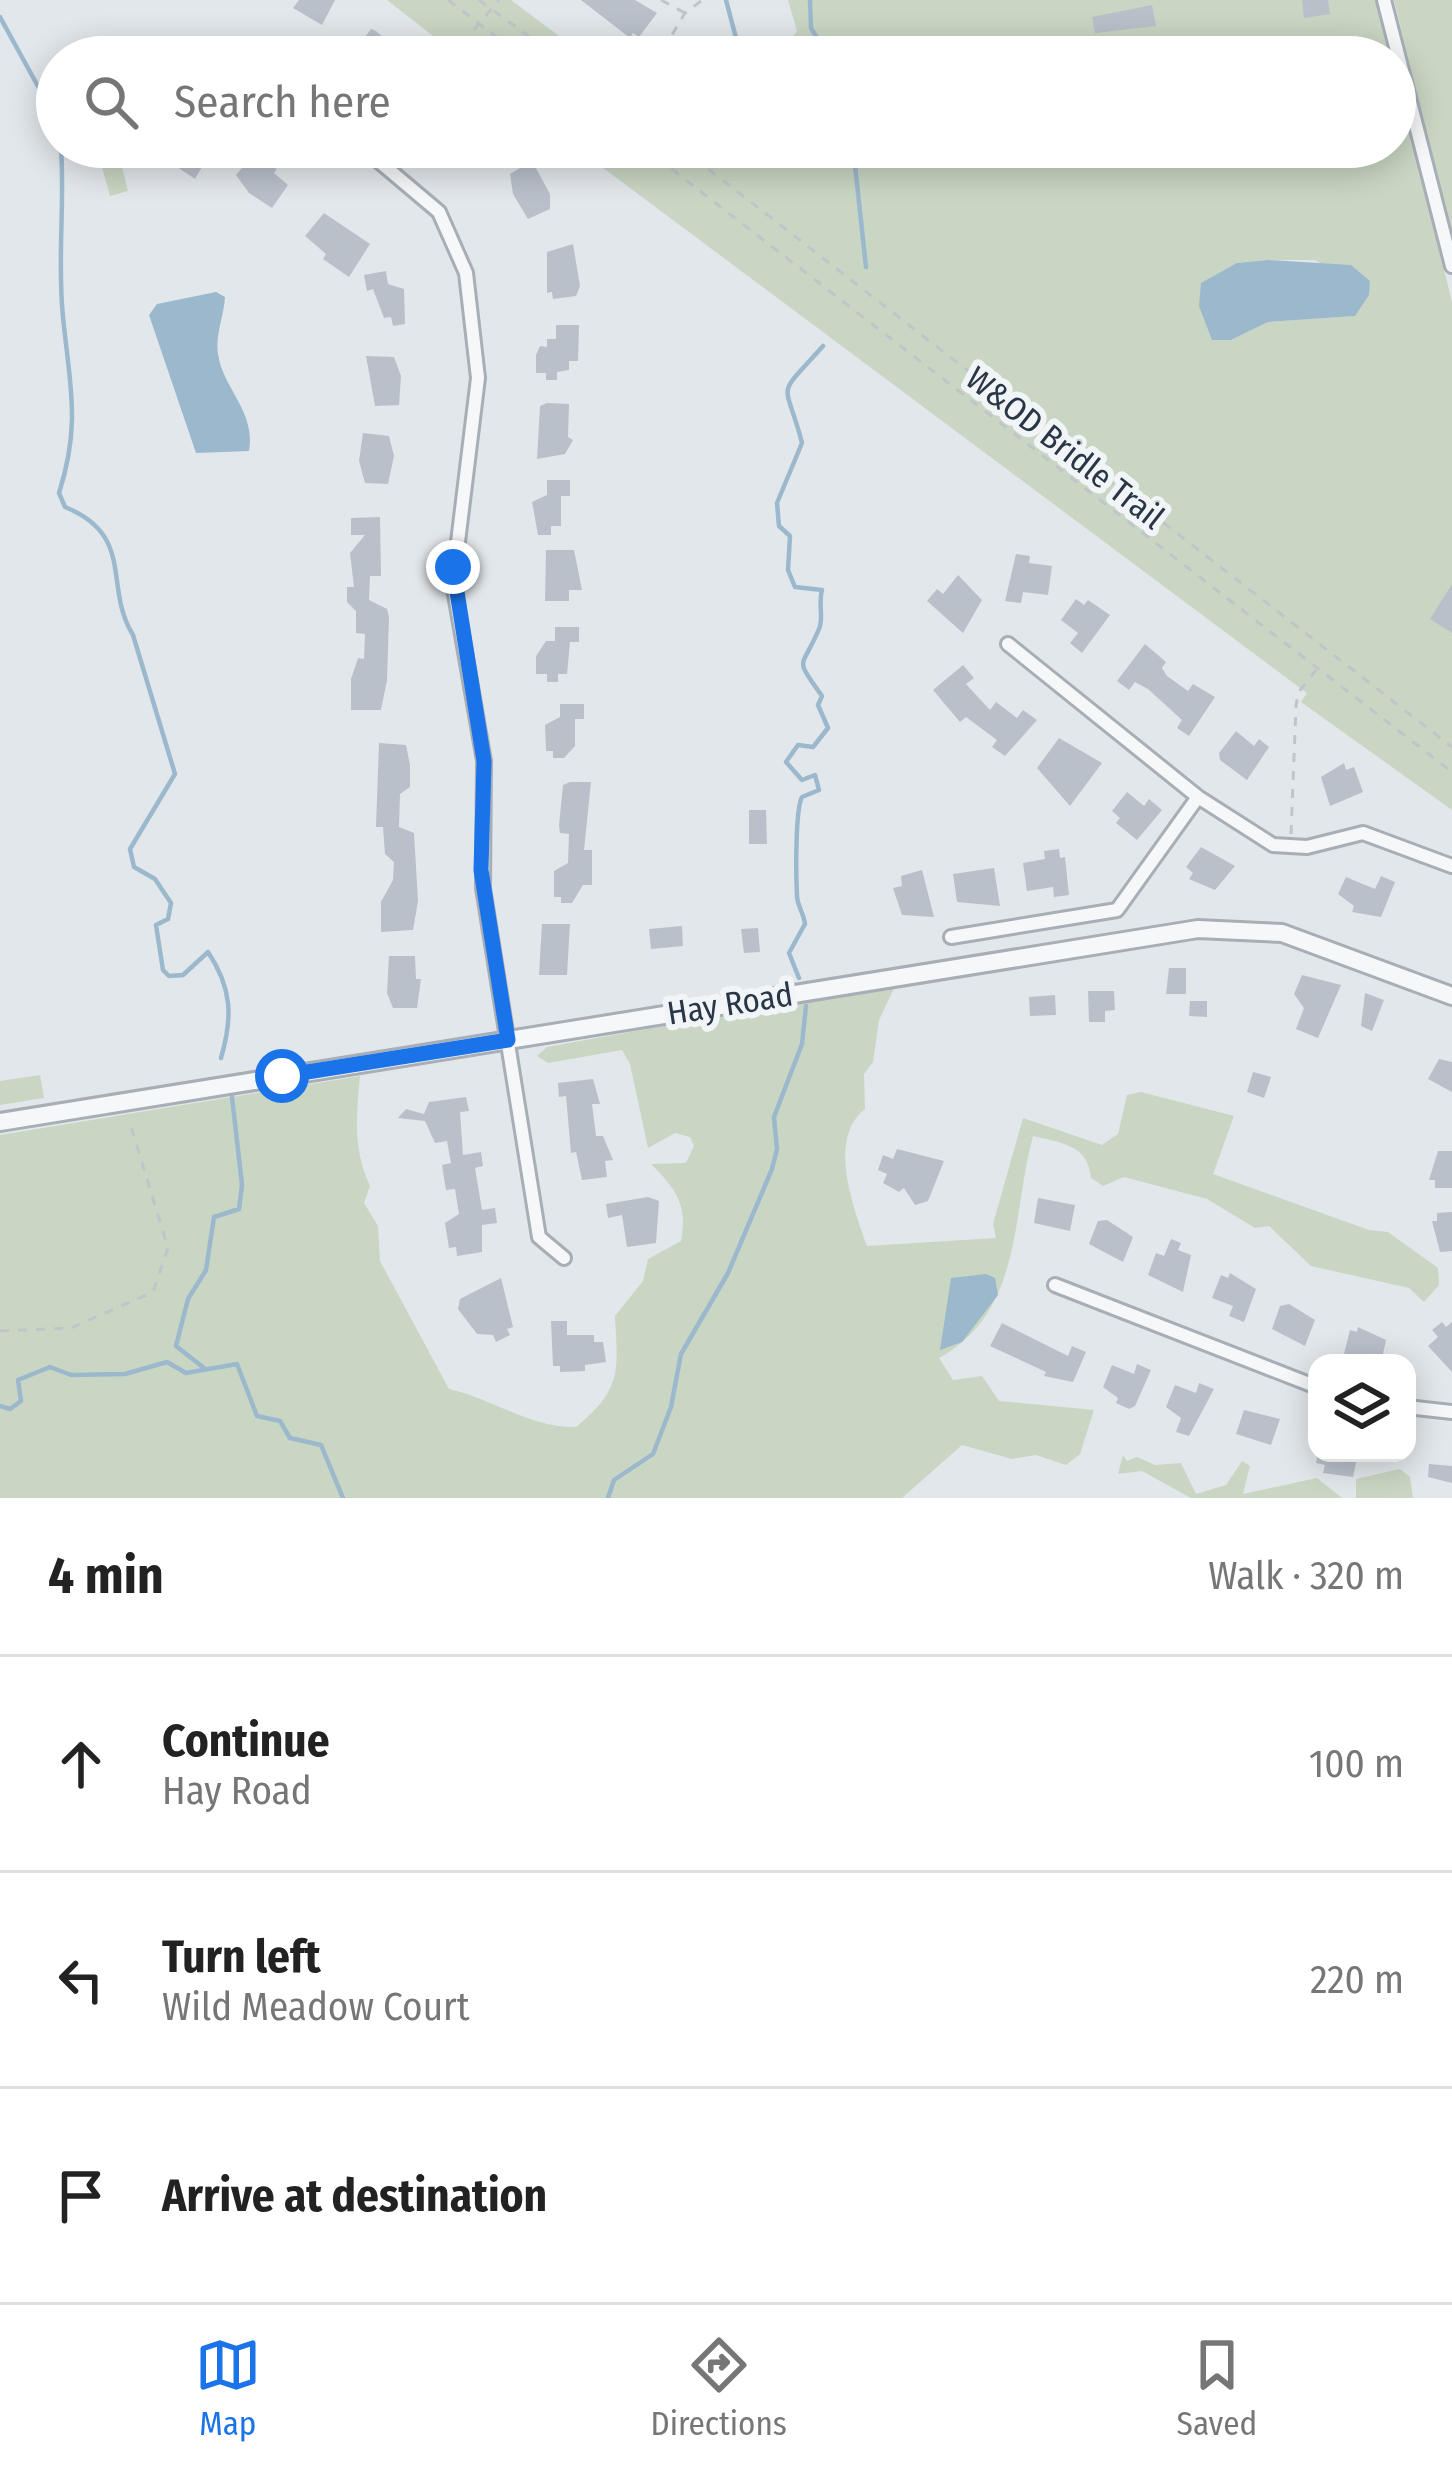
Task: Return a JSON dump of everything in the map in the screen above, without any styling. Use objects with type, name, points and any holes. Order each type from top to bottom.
[{"type":"street","points":[[1384,0],[1393,36]]},
{"type":"street","points":[[1416,125],[1452,266]]},
{"type":"street","points":[[387,168],[439,212],[466,273],[478,378],[453,584],[484,761],[481,870],[539,1237],[564,1258]]},
{"type":"street","points":[[1008,644],[1240,828],[1290,849],[1363,833],[1452,866]]},
{"type":"street","points":[[951,937],[1117,910],[1198,797]]},
{"type":"street","name":"Hay Road","points":[[0,1122],[1198,929],[1282,933],[1452,996]]},
{"type":"street","points":[[1055,1285],[1308,1383]]},
{"type":"street","points":[[1416,1408],[1452,1412]]},
{"type":"path","points":[[448,0],[496,36]]},
{"type":"path","points":[[479,0],[528,36]]},
{"type":"path","points":[[468,36],[500,0]]},
{"type":"path","points":[[661,0],[685,13]]},
{"type":"path","points":[[671,36],[685,13],[701,0]]},
{"type":"path","points":[[670,168],[1452,772]]},
{"type":"path","name":"W&OD Bridle Trail","points":[[707,168],[1452,748]]},
{"type":"path","points":[[1290,849],[1296,706],[1298,693],[1317,668]]},
{"type":"path","points":[[0,1331],[70,1328],[153,1292],[164,1273],[168,1248],[161,1214],[122,1102]]},
{"type":"green space","points":[[387,0],[511,0],[559,36],[433,36]]},
{"type":"green space","points":[[788,0],[1379,0],[1387,36],[793,36],[797,31]]},
{"type":"green space","points":[[1394,0],[1452,0],[1452,240],[1416,91],[1416,36],[1403,36]]},
{"type":"green space","points":[[1416,155],[1452,302],[1452,810],[1301,702],[1307,693],[603,168],[1416,168]],"holes":[[[1315,260],[1369,295],[1354,316],[1268,322],[1231,340],[1237,263]]]},
{"type":"green space","points":[[102,168],[122,168],[128,191],[110,196]]},
{"type":"green space","points":[[896,984],[879,1020],[873,1062],[864,1074],[865,1109],[847,1137],[845,1155],[850,1193],[867,1246],[996,1238],[993,1224],[1023,1118],[1102,1145],[1118,1134],[1127,1095],[1141,1092],[1234,1116],[1213,1174],[1369,1230],[1388,1232],[1438,1268],[1439,1285],[1424,1302],[1409,1288],[1311,1266],[1269,1226],[1255,1228],[1207,1199],[1124,1177],[1103,1186],[1091,1178],[1079,1152],[1033,1136],[1000,1289],[966,1339],[939,1358],[953,1380],[982,1376],[999,1401],[1094,1410],[1080,1454],[1066,1465],[1036,1455],[1012,1459],[962,1445],[902,1498],[0,1498],[0,1135],[360,1076],[358,1146],[370,1186],[364,1203],[378,1226],[380,1261],[449,1389],[543,1423],[576,1427],[602,1402],[614,1378],[615,1316],[643,1281],[648,1259],[681,1241],[683,1217],[678,1198],[651,1164],[686,1163],[694,1146],[690,1137],[675,1133],[648,1148],[630,1064],[622,1050],[548,1063],[537,1056],[547,1047]]},
{"type":"green space","points":[[40,1075],[44,1098],[0,1105],[0,1081]]},
{"type":"green space","points":[[1123,1455],[1127,1461],[1137,1457],[1155,1465],[1181,1463],[1196,1494],[1226,1485],[1242,1461],[1250,1466],[1243,1494],[1317,1478],[1342,1498],[1191,1498],[1142,1471],[1118,1474]]},
{"type":"green space","points":[[1400,1469],[1410,1477],[1413,1498],[1356,1498],[1356,1479]]},
{"type":"water","points":[[1237,263],[1351,265],[1370,281],[1369,295],[1355,316],[1268,322],[1231,340],[1212,340],[1199,306],[1201,283]]},
{"type":"water","points":[[216,292],[225,297],[218,354],[248,424],[249,451],[196,453],[149,315],[157,304]]},
{"type":"water","points":[[986,1274],[995,1278],[998,1295],[962,1342],[940,1350],[951,1278]]},
{"type":"building","points":[[299,0],[335,0],[322,25],[293,8]]},
{"type":"building","points":[[581,0],[635,0],[657,13],[640,36],[627,36]]},
{"type":"building","points":[[1302,0],[1328,0],[1330,14],[1304,18]]},
{"type":"building","points":[[1152,5],[1156,26],[1095,33],[1092,17]]},
{"type":"building","points":[[178,168],[201,168],[195,179]]},
{"type":"building","points":[[242,168],[275,168],[274,173],[288,185],[272,208],[249,193],[236,175]]},
{"type":"building","points":[[536,168],[550,194],[550,209],[528,219],[513,194],[510,174]]},
{"type":"building","points":[[324,213],[370,244],[349,277],[323,259],[326,254],[305,236]]},
{"type":"building","points":[[573,244],[580,286],[576,296],[553,299],[552,292],[547,293],[547,252]]},
{"type":"building","points":[[386,271],[388,284],[404,289],[405,324],[393,326],[391,317],[384,318],[373,289],[367,291],[364,275]]},
{"type":"building","points":[[556,325],[579,325],[578,361],[569,361],[569,370],[557,372],[557,380],[546,380],[546,373],[536,373],[536,355],[540,346],[547,347],[547,339],[556,339]]},
{"type":"building","points":[[366,356],[394,357],[401,376],[399,405],[375,406]]},
{"type":"building","points":[[569,404],[568,437],[573,440],[565,454],[537,459],[540,406]]},
{"type":"building","points":[[363,433],[389,436],[394,456],[388,484],[365,483],[359,461]]},
{"type":"building","points":[[547,480],[570,480],[570,496],[561,496],[561,526],[551,526],[551,535],[538,535],[532,502],[547,495]]},
{"type":"building","points":[[380,517],[381,576],[370,576],[369,600],[387,609],[389,617],[387,680],[381,710],[351,710],[351,679],[358,658],[364,659],[365,634],[356,633],[356,611],[347,602],[347,587],[354,587],[350,553],[365,535],[351,535],[351,518]]},
{"type":"building","points":[[546,550],[574,550],[582,590],[569,590],[569,601],[545,601]]},
{"type":"building","points":[[1016,554],[1030,556],[1029,563],[1052,566],[1048,595],[1023,592],[1021,603],[1005,601]]},
{"type":"building","points":[[958,575],[982,600],[963,633],[927,601],[937,589],[943,594]]},
{"type":"building","points":[[1452,584],[1452,633],[1430,619]]},
{"type":"building","points":[[1076,599],[1084,605],[1088,600],[1110,615],[1082,653],[1070,643],[1078,633],[1061,620]]},
{"type":"building","points":[[555,627],[579,627],[579,642],[570,642],[567,674],[558,674],[558,682],[547,682],[547,674],[536,674],[536,656],[546,641],[555,641]]},
{"type":"building","points":[[1145,644],[1166,662],[1162,668],[1167,676],[1188,691],[1193,684],[1215,697],[1189,736],[1177,728],[1182,720],[1148,689],[1135,682],[1129,690],[1117,681]]},
{"type":"building","points":[[963,665],[974,678],[966,684],[990,710],[996,702],[1017,718],[1023,710],[1037,720],[1005,756],[992,747],[997,740],[966,717],[960,722],[933,690]]},
{"type":"building","points":[[560,704],[584,704],[584,719],[575,719],[575,746],[564,758],[553,758],[553,751],[546,751],[545,725],[560,717]]},
{"type":"building","points":[[1236,731],[1254,746],[1259,739],[1269,747],[1247,780],[1220,760],[1219,753]]},
{"type":"building","points":[[1059,738],[1102,763],[1070,806],[1037,768]]},
{"type":"building","points":[[379,743],[406,745],[410,765],[410,787],[400,794],[399,827],[414,833],[418,901],[413,930],[381,932],[381,902],[393,880],[394,862],[385,854],[383,827],[376,827]]},
{"type":"building","points":[[1344,763],[1346,770],[1354,767],[1363,792],[1330,806],[1321,777]]},
{"type":"building","points":[[591,782],[584,850],[592,850],[592,885],[583,885],[572,903],[561,903],[561,897],[554,897],[554,871],[568,863],[569,834],[560,833],[559,825],[563,785]]},
{"type":"building","points":[[1127,792],[1144,806],[1149,799],[1162,810],[1137,840],[1116,823],[1120,818],[1112,811]]},
{"type":"building","points":[[749,810],[766,810],[767,844],[749,844]]},
{"type":"building","points":[[1201,847],[1235,866],[1215,890],[1189,879],[1193,873],[1186,867]]},
{"type":"building","points":[[1059,849],[1060,858],[1065,857],[1069,895],[1054,897],[1053,887],[1027,891],[1023,863],[1045,859],[1044,851]]},
{"type":"building","points":[[994,868],[1000,906],[957,902],[953,874]]},
{"type":"building","points":[[922,870],[934,917],[902,915],[893,888],[902,886],[901,876]]},
{"type":"building","points":[[1381,876],[1395,882],[1381,917],[1352,912],[1354,906],[1338,894],[1346,877],[1375,889]]},
{"type":"building","points":[[542,924],[570,924],[567,975],[539,975]]},
{"type":"building","points":[[682,926],[683,946],[651,949],[649,929]]},
{"type":"building","points":[[758,928],[760,952],[744,953],[741,929]]},
{"type":"building","points":[[389,956],[415,956],[416,979],[421,979],[417,1008],[393,1008],[387,993]]},
{"type":"building","points":[[1169,968],[1186,968],[1186,994],[1166,994]]},
{"type":"building","points":[[1302,975],[1341,985],[1318,1038],[1296,1029],[1304,1008],[1294,994]]},
{"type":"building","points":[[1088,991],[1114,991],[1115,1010],[1105,1011],[1105,1022],[1089,1022]]},
{"type":"building","points":[[1365,993],[1384,1000],[1372,1031],[1361,1026]]},
{"type":"building","points":[[1055,995],[1056,1015],[1030,1016],[1029,997]]},
{"type":"building","points":[[1190,1001],[1207,1001],[1207,1017],[1189,1016]]},
{"type":"building","points":[[1439,1059],[1452,1062],[1452,1092],[1428,1079]]},
{"type":"building","points":[[1253,1072],[1271,1077],[1264,1098],[1247,1092]]},
{"type":"building","points":[[593,1079],[600,1104],[592,1104],[596,1136],[603,1136],[613,1160],[605,1161],[607,1177],[582,1180],[576,1152],[571,1153],[566,1096],[559,1097],[558,1083]]},
{"type":"building","points":[[466,1097],[469,1111],[460,1112],[463,1155],[481,1152],[483,1166],[475,1168],[482,1210],[495,1208],[497,1223],[482,1225],[482,1252],[457,1256],[456,1247],[449,1248],[445,1223],[459,1214],[455,1189],[446,1190],[442,1165],[451,1163],[447,1141],[435,1143],[425,1121],[398,1118],[406,1109],[424,1114],[429,1102]]},
{"type":"building","points":[[897,1149],[944,1161],[928,1201],[915,1205],[904,1188],[899,1192],[883,1183],[887,1174],[878,1170],[883,1155],[893,1159]]},
{"type":"building","points":[[1438,1151],[1452,1151],[1452,1188],[1435,1188],[1435,1180],[1429,1180]]},
{"type":"building","points":[[648,1197],[659,1201],[656,1243],[627,1247],[622,1215],[608,1218],[606,1204]]},
{"type":"building","points":[[1038,1198],[1075,1205],[1070,1231],[1034,1223]]},
{"type":"building","points":[[1452,1212],[1452,1251],[1440,1252],[1432,1221],[1437,1221],[1437,1213]]},
{"type":"building","points":[[1107,1220],[1133,1237],[1123,1262],[1089,1244],[1098,1221]]},
{"type":"building","points":[[1171,1239],[1181,1243],[1178,1250],[1191,1255],[1183,1292],[1148,1275],[1156,1253],[1164,1256]]},
{"type":"building","points":[[1230,1273],[1256,1289],[1244,1322],[1229,1316],[1233,1306],[1212,1298],[1221,1275],[1228,1278]]},
{"type":"building","points":[[501,1278],[513,1327],[507,1329],[510,1335],[496,1342],[493,1335],[477,1334],[458,1309],[460,1299]]},
{"type":"building","points":[[1289,1304],[1315,1320],[1305,1346],[1272,1329],[1280,1306]]},
{"type":"building","points":[[551,1321],[567,1321],[567,1335],[594,1335],[594,1342],[603,1342],[606,1362],[585,1365],[585,1371],[560,1372],[560,1366],[553,1366]]},
{"type":"building","points":[[1442,1322],[1446,1327],[1452,1322],[1452,1372],[1428,1346],[1438,1337],[1432,1330]]},
{"type":"building","points":[[1002,1323],[1068,1356],[1072,1346],[1086,1352],[1073,1382],[1044,1376],[1046,1372],[990,1346]]},
{"type":"building","points":[[1358,1327],[1386,1340],[1383,1354],[1344,1354],[1350,1330],[1357,1332]]},
{"type":"building","points":[[1137,1364],[1151,1370],[1135,1406],[1129,1409],[1116,1403],[1118,1398],[1103,1387],[1112,1365],[1134,1374]]},
{"type":"building","points":[[1199,1383],[1214,1389],[1189,1436],[1176,1432],[1181,1418],[1166,1407],[1175,1385],[1196,1393]]},
{"type":"building","points":[[1244,1410],[1280,1419],[1271,1445],[1236,1434]]},
{"type":"building","points":[[1356,1462],[1353,1477],[1323,1473],[1325,1465],[1316,1463]]},
{"type":"building","points":[[1429,1464],[1452,1466],[1452,1483],[1428,1477]]},
{"type":"waterway","points":[[726,0],[735,36]]},
{"type":"waterway","points":[[810,0],[816,36]]},
{"type":"waterway","points":[[0,17],[36,83]]},
{"type":"waterway","points":[[62,168],[61,296],[72,425],[59,493],[65,507],[87,519],[110,548],[124,617],[175,774],[130,849],[134,867],[155,879],[171,903],[168,919],[156,925],[163,970],[169,976],[183,975],[208,952],[222,978],[228,1016],[221,1058]]},
{"type":"waterway","points":[[855,168],[866,267]]},
{"type":"waterway","points":[[799,978],[789,953],[805,924],[797,896],[798,815],[802,797],[819,790],[815,775],[802,780],[786,762],[798,745],[813,747],[828,728],[818,705],[822,696],[803,663],[820,625],[822,590],[795,587],[788,570],[790,536],[779,526],[777,503],[802,443],[788,398],[790,383],[823,346]]},
{"type":"waterway","points":[[608,1498],[614,1480],[653,1454],[671,1407],[681,1354],[728,1273],[772,1169],[777,1149],[774,1117],[802,1044],[806,1006]]},
{"type":"waterway","points":[[204,1368],[176,1346],[188,1299],[206,1270],[214,1217],[239,1209],[242,1185],[232,1097]]},
{"type":"waterway","points":[[0,1406],[10,1409],[21,1401],[18,1380],[50,1367],[71,1375],[125,1374],[167,1362],[186,1373],[237,1364],[257,1416],[280,1421],[290,1438],[321,1445],[343,1498]]},
{"type":"route","points":[[282,1076],[508,1040],[481,870],[484,761],[453,567]]}]
